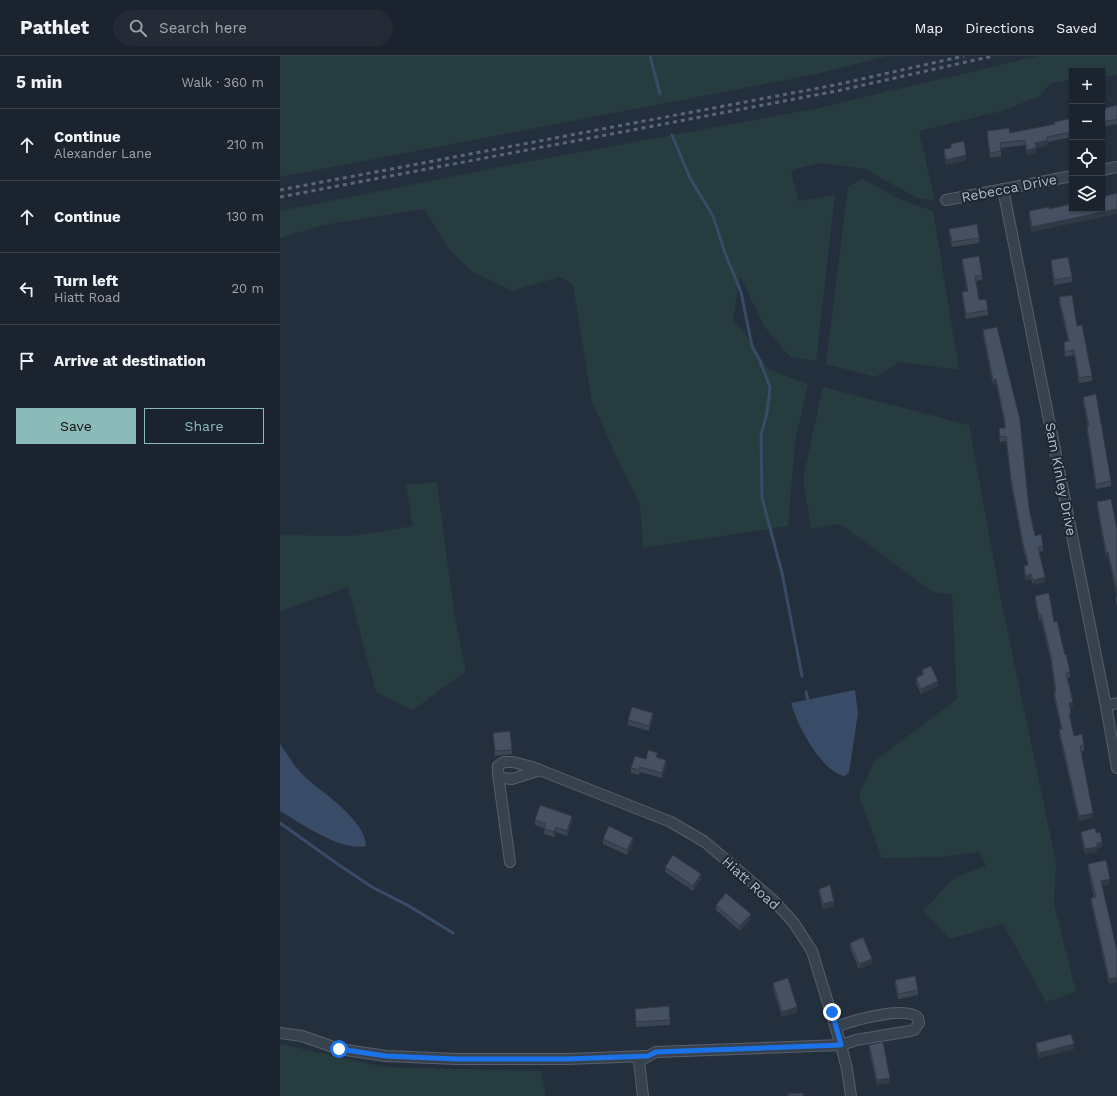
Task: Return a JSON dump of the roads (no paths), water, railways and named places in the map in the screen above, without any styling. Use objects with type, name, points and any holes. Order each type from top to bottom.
[{"type":"street","points":[[1105,169],[1117,167]]},
{"type":"street","name":"Rebecca Drive","points":[[946,200],[1069,177]]},
{"type":"street","name":"Sam Kinley Drive","points":[[1003,189],[1117,768]]},
{"type":"street","points":[[1106,706],[1117,703]]},
{"type":"street","name":"Hiatt Road","points":[[498,774],[498,766],[506,761],[520,763],[671,822],[705,842],[774,901],[794,923],[812,951],[841,1045],[847,1069],[851,1096]]},
{"type":"street","points":[[498,774],[502,778],[508,780],[540,770]]},
{"type":"street","points":[[498,774],[500,799],[510,862]]},
{"type":"street","points":[[643,1096],[639,1061],[656,1052],[841,1045],[856,1040],[910,1032],[917,1027],[919,1020],[914,1014],[889,1014],[853,1021],[836,1027]]},
{"type":"street","points":[[280,1033],[302,1036],[339,1049],[386,1056],[456,1059],[567,1059],[648,1056]]},
{"type":"water","points":[[855,690],[858,713],[849,772],[845,776],[836,773],[819,757],[805,735],[791,703]]},
{"type":"water","points":[[280,744],[302,774],[340,806],[358,825],[364,836],[366,846],[356,847],[333,841],[280,811]]},
{"type":"waterway","points":[[650,56],[660,94]]},
{"type":"waterway","points":[[672,135],[690,178],[713,216],[725,253],[741,292],[752,346],[760,361],[770,387],[767,413],[761,435],[762,498],[782,573],[802,676]]},
{"type":"waterway","points":[[806,692],[808,700]]},
{"type":"waterway","points":[[280,823],[372,887],[409,906],[453,933]]},
{"type":"railway","points":[[280,190],[835,85],[964,56]]},
{"type":"railway","points":[[280,197],[837,91],[993,56]]}]
